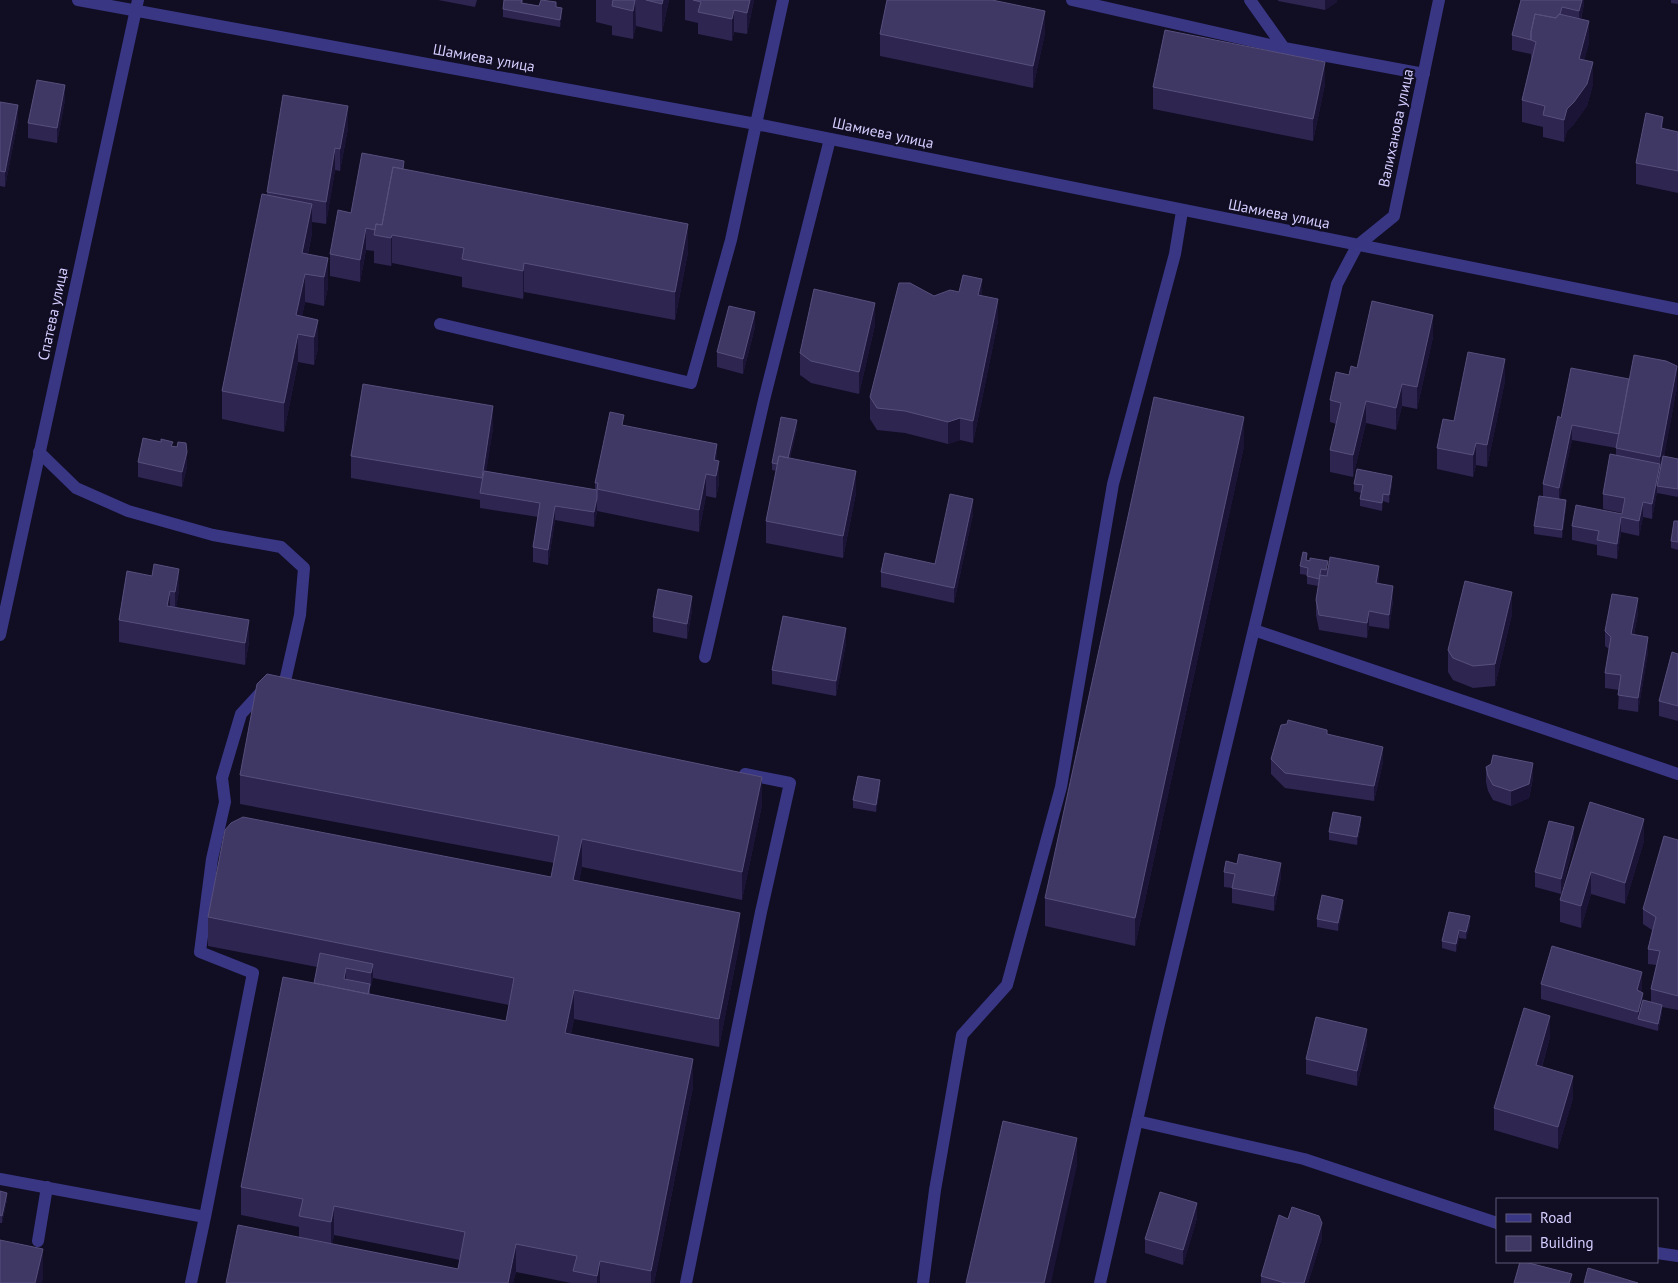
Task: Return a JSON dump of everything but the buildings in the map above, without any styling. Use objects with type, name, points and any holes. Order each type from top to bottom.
[{"type":"street","name":"Шамиева улица","points":[[78,0],[137,6],[756,124],[1678,309]]},
{"type":"street","points":[[440,324],[691,383],[731,240],[782,0]]},
{"type":"street","points":[[1072,0],[1284,48],[1424,74]]},
{"type":"street","points":[[1250,0],[1284,48]]},
{"type":"street","name":"Валиханова улица","points":[[1357,246],[1394,216],[1439,0]]},
{"type":"street","name":"Спатева улица","points":[[0,635],[5,591],[39,452],[137,6]]},
{"type":"street","points":[[705,657],[764,400],[830,139]]},
{"type":"street","points":[[923,1283],[936,1190],[962,1036],[1008,985],[1061,786],[1113,484],[1175,254],[1182,211]]},
{"type":"street","points":[[1100,1283],[1337,284],[1357,246]]},
{"type":"street","points":[[39,452],[76,488],[128,512],[213,535],[281,547],[304,568],[300,615],[283,690]]},
{"type":"street","points":[[1254,630],[1678,774]]},
{"type":"street","points":[[191,1283],[253,973],[200,952],[212,859],[225,802],[222,778],[241,714],[264,688],[302,693]]},
{"type":"street","points":[[686,1283],[761,912],[790,783],[732,771]]},
{"type":"street","points":[[1137,1121],[1304,1159],[1496,1223]]},
{"type":"street","points":[[0,1179],[205,1217]]},
{"type":"street","points":[[38,1241],[47,1187]]},
{"type":"street","points":[[1658,1253],[1678,1256]]}]
